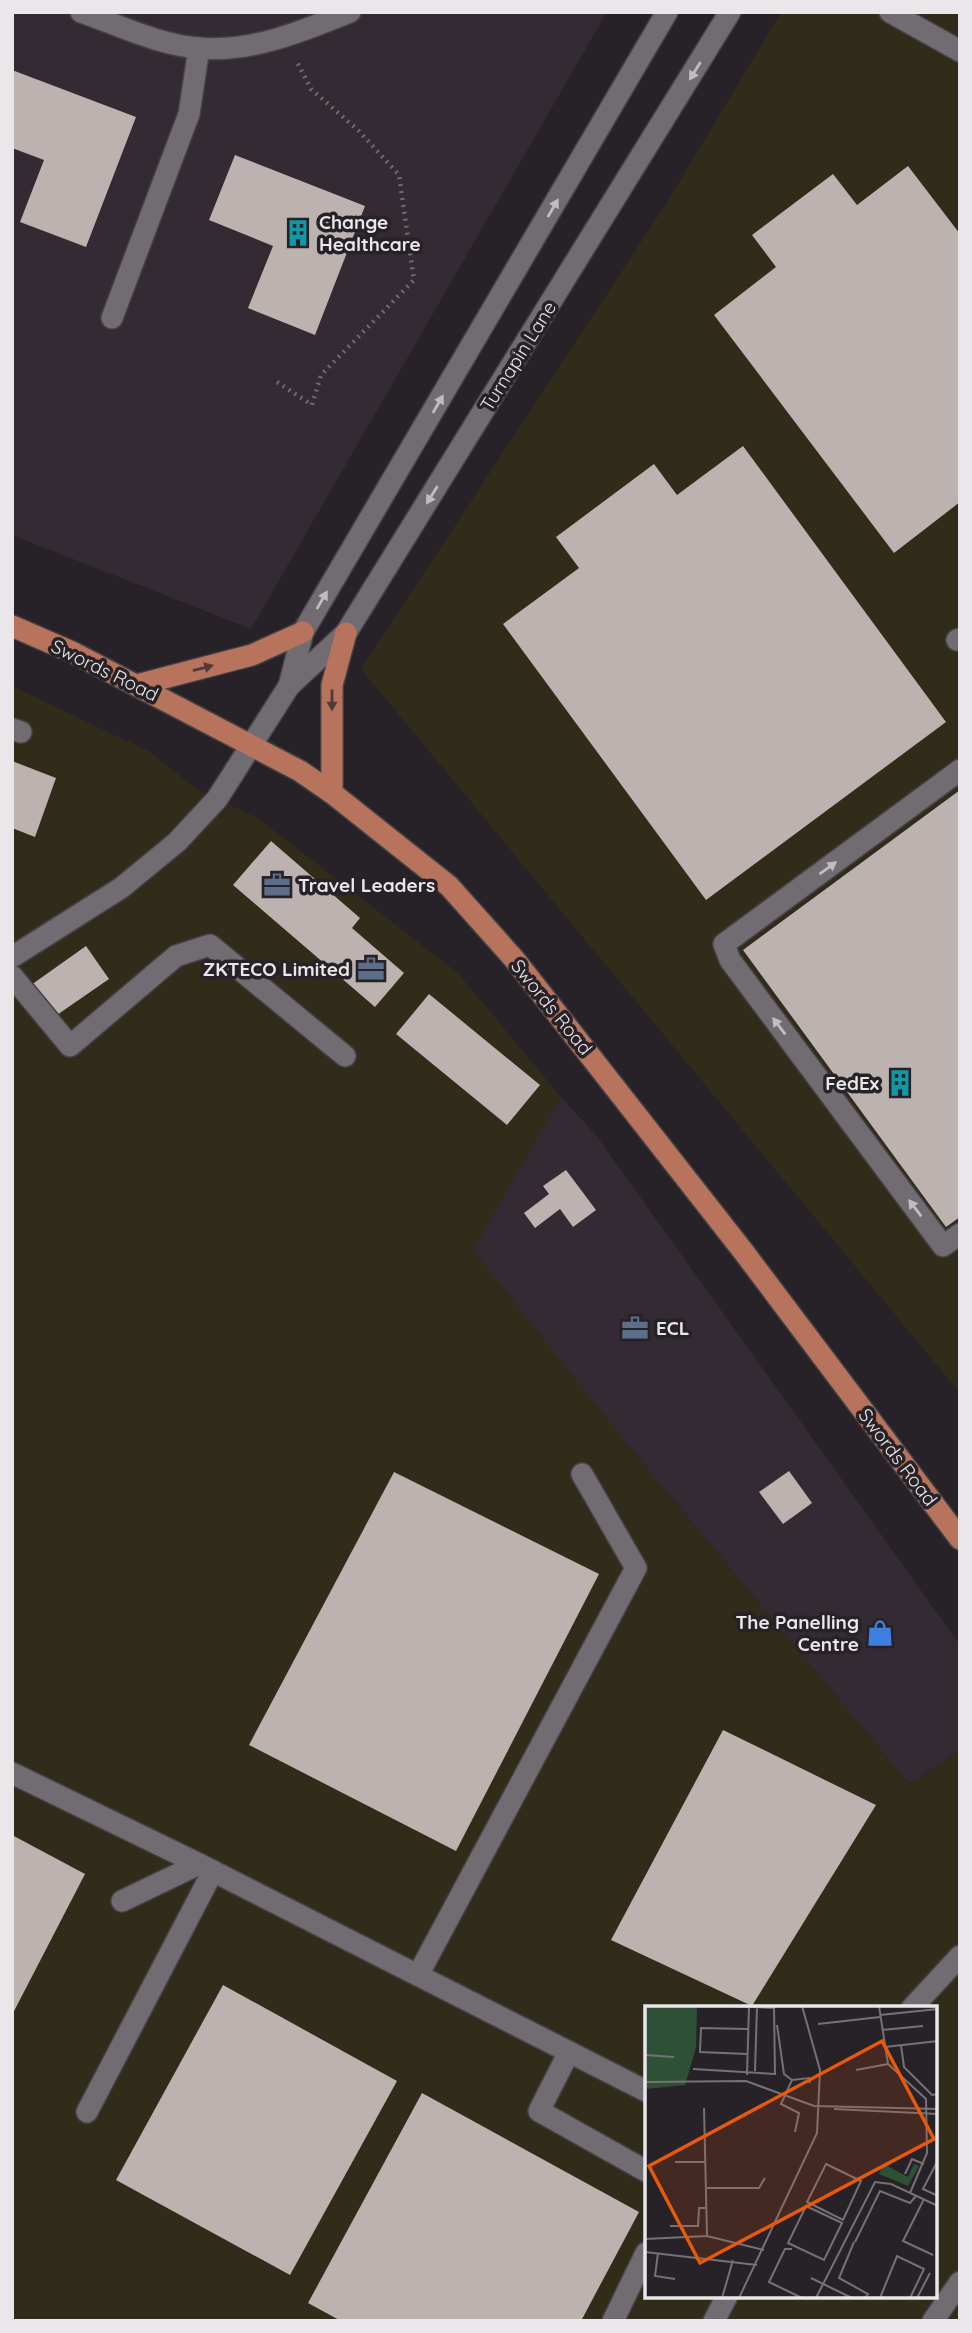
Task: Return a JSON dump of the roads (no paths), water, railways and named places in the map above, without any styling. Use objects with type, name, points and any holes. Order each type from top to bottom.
[{"type":"main road","name":"Swords Road","points":[[12,626],[137,685],[300,771],[332,793],[449,886],[515,960],[743,1251],[960,1539]]},
{"type":"main road","points":[[137,685],[252,655],[303,632]]},
{"type":"main road","points":[[332,793],[332,685],[346,634]]},
{"type":"street","points":[[81,12],[151,37],[199,48],[253,45],[350,12]]},
{"type":"street","name":"Turnapin Lane","points":[[289,685],[303,632],[667,12]]},
{"type":"street","name":"Turnapin Lane","points":[[12,957],[121,888],[177,842],[217,799],[289,685],[346,634],[730,12]]},
{"type":"street","points":[[890,12],[960,51]]},
{"type":"street","points":[[112,318],[189,114],[199,48]]},
{"type":"street","points":[[960,770],[724,944],[730,960],[943,1246],[960,1234]]},
{"type":"street","points":[[12,976],[70,1046],[176,956],[211,945],[345,1056]]},
{"type":"street","points":[[418,1975],[636,1568],[582,1474]]},
{"type":"street","points":[[12,1773],[206,1867],[645,2090]]},
{"type":"street","points":[[122,1901],[206,1867]]},
{"type":"street","points":[[87,2112],[206,1867]]},
{"type":"street","points":[[913,2006],[960,1956]]},
{"type":"street","points":[[569,2052],[539,2111],[645,2170]]},
{"type":"street","points":[[613,2321],[645,2255]]},
{"type":"street","points":[[933,2321],[960,2282]]},
{"type":"street","points":[[714,2321],[726,2298]]},
{"type":"place","name":"Change Healthcare","points":[[298,233]]},
{"type":"place","name":"Travel Leaders","points":[[277,885]]},
{"type":"place","name":"ZKTECO Limited","points":[[371,969]]},
{"type":"place","name":"FedEx","points":[[900,1083]]},
{"type":"place","name":"ECL","points":[[635,1328]]},
{"type":"place","name":"The Panelling Centre","points":[[880,1633]]}]
